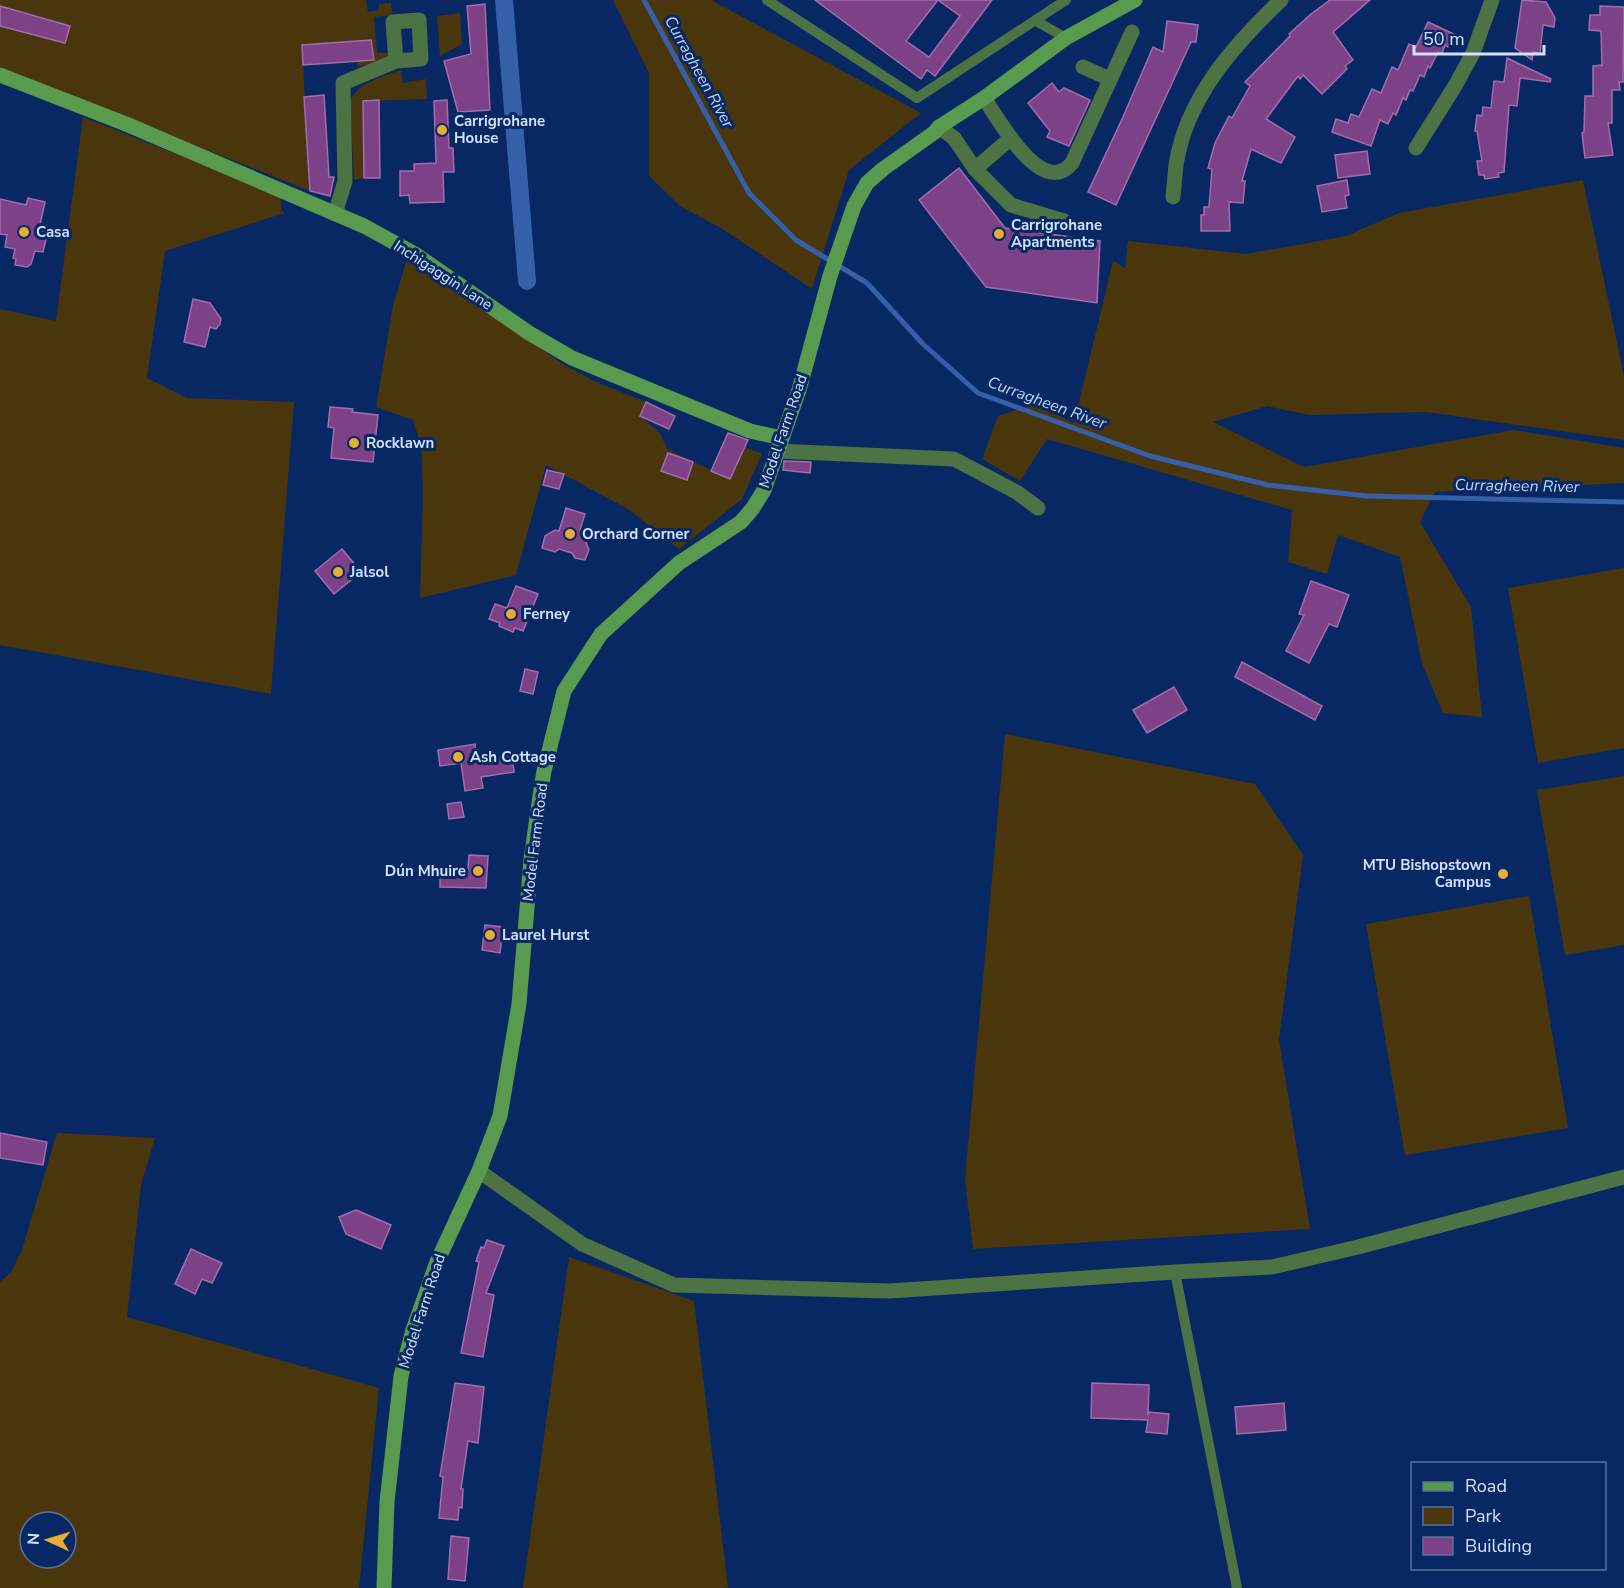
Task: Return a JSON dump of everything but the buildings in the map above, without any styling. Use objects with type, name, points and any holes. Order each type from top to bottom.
[{"type":"main road","name":"Model Farm Road","points":[[384,1588],[387,1502],[401,1376],[413,1330],[437,1262],[479,1171],[500,1116],[519,1004],[531,860],[540,796],[564,691],[601,634],[679,563],[741,522],[764,490],[799,390],[838,248],[854,206],[867,183],[939,128],[1066,38],[1135,0]]},
{"type":"main road","name":"Inchigaggin Lane","points":[[0,75],[126,124],[364,226],[415,254],[529,333],[572,358],[780,444]]},
{"type":"street","points":[[1173,197],[1180,148],[1198,101],[1234,47],[1281,0]]},
{"type":"street","points":[[1416,148],[1473,53],[1492,0]]},
{"type":"street","points":[[984,98],[1025,157],[1054,173],[1062,171],[1072,163],[1132,32]]},
{"type":"street","points":[[335,214],[345,181],[343,84],[396,61]]},
{"type":"street","points":[[1083,67],[1110,79]]},
{"type":"street","points":[[939,128],[954,138],[975,169],[1011,205],[1064,221]]},
{"type":"street","points":[[975,169],[1011,138]]},
{"type":"street","points":[[780,444],[954,459],[1018,493],[1038,508]]},
{"type":"street","points":[[479,1171],[582,1244],[674,1285],[889,1291],[1272,1267],[1624,1178]]},
{"type":"lane","points":[[773,2],[917,98],[1066,0]]},
{"type":"lane","points":[[1036,21],[1066,38]]},
{"type":"lane","points":[[1175,1272],[1237,1588]]},
{"type":"green space","points":[[0,0],[366,0],[368,12],[379,10],[379,4],[391,3],[392,15],[374,17],[377,53],[390,53],[389,57],[376,65],[357,66],[357,61],[374,59],[371,40],[302,46],[310,191],[0,67]]},
{"type":"green space","points":[[613,0],[711,0],[921,113],[849,170],[812,289],[721,228],[680,206],[649,176],[649,73]]},
{"type":"green space","points":[[460,13],[462,44],[440,56],[437,16]]},
{"type":"green space","points":[[401,70],[403,83],[426,79],[427,99],[363,101],[364,178],[354,180],[350,100],[366,84]]},
{"type":"green space","points":[[83,117],[281,196],[281,210],[285,213],[165,251],[147,378],[187,398],[294,402],[271,694],[0,645],[0,310],[56,321]]},
{"type":"green space","points":[[1583,180],[1624,376],[1624,440],[1426,412],[1309,415],[1267,406],[1213,422],[1304,467],[1513,430],[1624,448],[1624,483],[1435,492],[1420,522],[1471,607],[1482,717],[1443,713],[1422,663],[1400,557],[1338,535],[1327,574],[1288,562],[1292,510],[1047,439],[1020,481],[982,459],[998,416],[1035,404],[1074,423],[1113,261],[1125,268],[1128,241],[1246,254],[1346,236],[1399,213]]},
{"type":"green space","points":[[407,259],[561,363],[594,381],[646,402],[640,416],[660,433],[667,449],[730,479],[745,447],[762,454],[742,499],[679,549],[628,509],[546,465],[516,575],[420,598],[423,493],[421,444],[413,420],[376,407],[393,305]]},
{"type":"green space","points":[[1624,568],[1624,748],[1538,763],[1508,588]]},
{"type":"green space","points":[[1005,734],[1255,784],[1303,855],[1279,1039],[1310,1229],[973,1249],[965,1179]]},
{"type":"green space","points":[[1624,776],[1624,945],[1565,955],[1537,790]]},
{"type":"green space","points":[[1529,896],[1568,1128],[1405,1155],[1366,924]]},
{"type":"green space","points":[[57,1133],[155,1138],[141,1185],[127,1317],[379,1388],[359,1588],[0,1588],[0,1282],[11,1272],[22,1250]]},
{"type":"green space","points":[[569,1257],[694,1301],[728,1588],[523,1588]]},
{"type":"waterway","points":[[504,0],[527,281]]},
{"type":"waterway","name":"Curragheen River","points":[[644,0],[749,193],[796,240],[867,283],[923,344],[978,393],[1150,456],[1268,485],[1367,496],[1624,502]]},
{"type":"place","name":"Carrigrohane House","points":[[442,130]]},
{"type":"place","name":"Casa","points":[[24,232]]},
{"type":"place","name":"Carrigrohane Apartments","points":[[999,234]]},
{"type":"place","name":"Rocklawn","points":[[354,443]]},
{"type":"place","name":"Orchard Corner","points":[[570,534]]},
{"type":"place","name":"Jalsol","points":[[338,572]]},
{"type":"place","name":"Ferney","points":[[511,614]]},
{"type":"place","name":"Ash Cottage","points":[[458,757]]},
{"type":"place","name":"Dún Mhuire","points":[[478,871]]},
{"type":"place","name":"MTU Bishopstown Campus","points":[[1503,874]]},
{"type":"place","name":"Laurel Hurst","points":[[490,935]]}]
